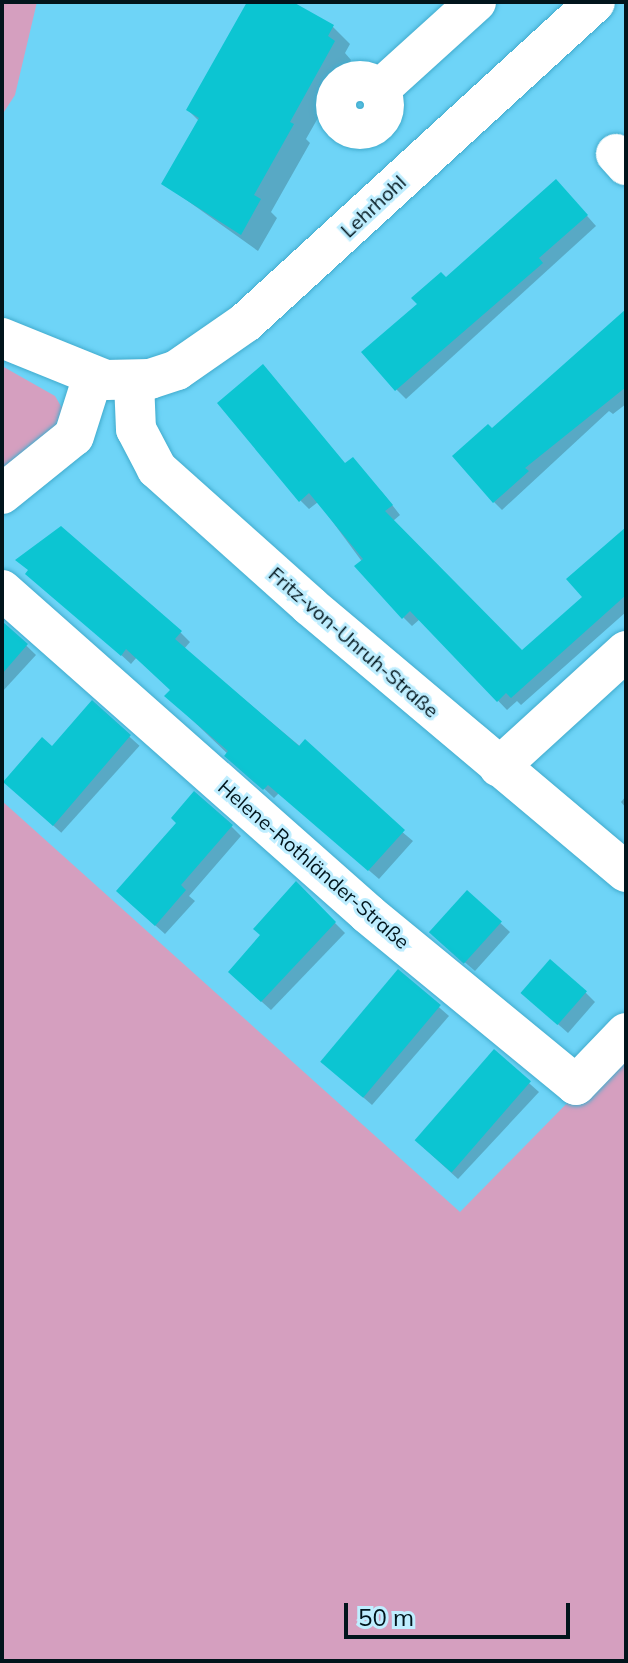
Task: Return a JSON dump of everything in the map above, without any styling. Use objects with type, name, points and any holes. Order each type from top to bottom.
[{"type":"street","points":[[379,90],[476,2]]},
{"type":"street","name":"Lehrhohl","points":[[134,382],[177,370],[246,322],[595,2]]},
{"type":"street","points":[[2,338],[93,376],[134,382]]},
{"type":"street","points":[[2,494],[74,436],[93,376]]},
{"type":"street","name":"Fritz-von-Unruh-Straße","points":[[134,382],[136,429],[157,469],[499,767],[626,872]]},
{"type":"street","name":"Helene-Rothländer-Straße","points":[[2,590],[368,914],[576,1085],[626,1033]]},
{"type":"street","points":[[499,767],[626,651]]},
{"type":"shaded area","points":[[2,2],[37,2],[15,95],[2,115]]},
{"type":"shaded area","points":[[2,366],[55,396],[62,408],[51,438],[2,477]]},
{"type":"shaded area","points":[[2,801],[460,1212],[626,1043],[626,1661],[2,1661]]},
{"type":"building","points":[[247,2],[293,2],[334,25],[328,36],[335,41],[254,195],[261,199],[241,235],[161,184],[199,118],[186,110]]},
{"type":"building","points":[[556,179],[588,215],[539,258],[543,263],[395,391],[361,352],[417,304],[411,298],[441,272],[446,277]]},
{"type":"building","points":[[626,309],[626,387],[525,468],[529,471],[493,503],[452,456],[488,424],[492,428]]},
{"type":"building","points":[[263,364],[345,463],[353,457],[393,505],[385,511],[522,650],[582,597],[566,579],[626,527],[626,595],[511,698],[506,693],[497,702],[410,611],[402,619],[354,566],[363,559],[309,493],[299,502],[217,403]]},
{"type":"building","points":[[61,526],[182,631],[175,639],[299,746],[305,739],[405,830],[368,871],[268,785],[263,790],[224,756],[228,751],[164,696],[170,690],[126,649],[121,656],[25,574],[28,570],[15,560]]},
{"type":"building","points":[[2,621],[28,644],[2,674]]},
{"type":"building","points":[[92,700],[131,735],[53,826],[3,782],[42,737],[52,746]]},
{"type":"building","points":[[194,791],[233,825],[181,885],[186,890],[155,926],[116,891],[176,823],[171,818]]},
{"type":"building","points":[[296,881],[336,922],[261,1002],[228,972],[260,935],[253,929]]},
{"type":"building","points":[[467,890],[502,921],[464,964],[429,932]]},
{"type":"building","points":[[550,959],[587,991],[557,1025],[520,993]]},
{"type":"building","points":[[398,969],[441,1005],[363,1098],[320,1062]]},
{"type":"building","points":[[494,1049],[531,1081],[452,1172],[415,1140]]}]
